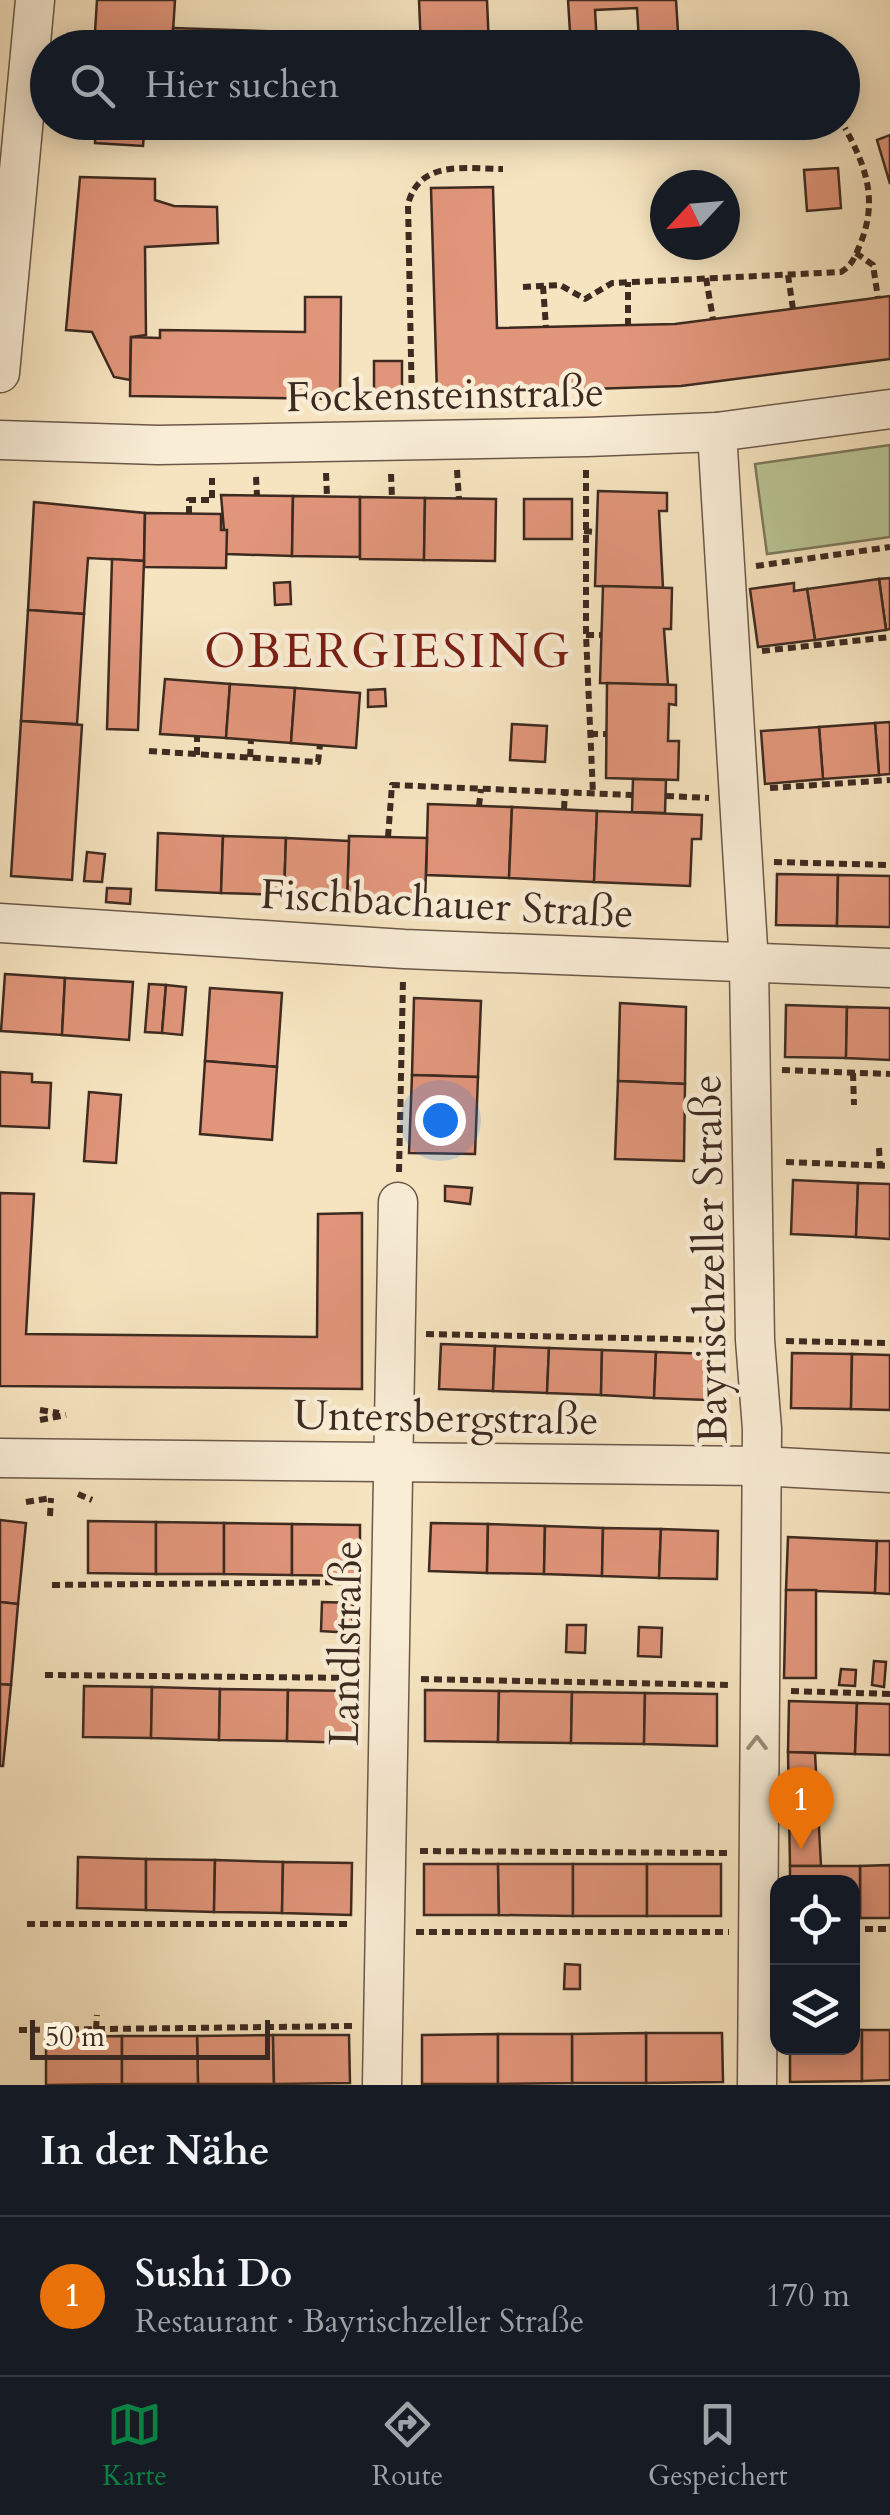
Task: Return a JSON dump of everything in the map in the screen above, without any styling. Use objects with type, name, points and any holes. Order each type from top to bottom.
[{"type":"street","points":[[32,30],[35,0]]},
{"type":"street","points":[[0,373],[30,53]]},
{"type":"street","name":"Fockensteinstraße","points":[[0,440],[211,445],[413,443],[716,432],[890,409]]},
{"type":"street","name":"Bayrischzeller Straße","points":[[716,432],[749,964],[760,1466],[757,2085]]},
{"type":"street","name":"Fischbachauer Straße","points":[[0,923],[404,948],[890,968]]},
{"type":"street","name":"Landlstraße","points":[[382,2085],[398,1202]]},
{"type":"street","name":"Untersbergstraße","points":[[0,1458],[760,1466],[890,1474]]},
{"type":"path","points":[[523,287],[560,286],[585,299],[612,283],[841,272],[851,266],[872,209],[864,171],[851,140]]},
{"type":"path","points":[[413,443],[408,204],[413,188],[422,176],[437,170],[503,168]]},
{"type":"path","points":[[856,253],[873,265],[878,298]]},
{"type":"path","points":[[788,275],[792,309]]},
{"type":"path","points":[[706,278],[713,319]]},
{"type":"path","points":[[628,282],[628,326]]},
{"type":"path","points":[[543,286],[546,327]]},
{"type":"path","points":[[189,514],[189,500],[212,500],[211,445]]},
{"type":"path","points":[[585,496],[593,794]]},
{"type":"path","points":[[584,531],[596,532]]},
{"type":"path","points":[[726,570],[890,547]]},
{"type":"path","points":[[586,635],[601,635]]},
{"type":"path","points":[[730,655],[890,637]]},
{"type":"path","points":[[590,734],[606,734]]},
{"type":"path","points":[[197,736],[197,754]]},
{"type":"path","points":[[250,758],[251,740]]},
{"type":"path","points":[[149,751],[318,762],[320,745]]},
{"type":"path","points":[[739,790],[890,780]]},
{"type":"path","points":[[388,837],[392,785],[632,796]]},
{"type":"path","points":[[479,806],[480,789]]},
{"type":"path","points":[[564,810],[565,792]]},
{"type":"path","points":[[666,796],[701,798]]},
{"type":"path","points":[[743,862],[890,864]]},
{"type":"path","points":[[398,1202],[404,948]]},
{"type":"path","points":[[751,1069],[890,1074]]},
{"type":"path","points":[[853,1072],[854,1105]]},
{"type":"path","points":[[879,1148],[880,1166]]},
{"type":"path","points":[[753,1160],[890,1166]]},
{"type":"path","points":[[397,1334],[890,1343]]},
{"type":"path","points":[[40,1410],[66,1414],[40,1420]]},
{"type":"path","points":[[26,1502],[51,1498],[50,1516]]},
{"type":"path","points":[[52,1585],[392,1582]]},
{"type":"path","points":[[45,1675],[758,1686],[890,1694]]},
{"type":"path","points":[[420,1852],[728,1853]]},
{"type":"path","points":[[27,1924],[757,1932]]},
{"type":"path","points":[[860,1930],[890,1929]]},
{"type":"path","points":[[172,2014],[174,2028]]},
{"type":"path","points":[[96,2030],[97,2015]]},
{"type":"path","points":[[256,2017],[258,2027]]},
{"type":"path","points":[[19,2030],[383,2025]]},
{"type":"green space","points":[[890,445],[890,537],[767,554],[755,464]]},
{"type":"building","points":[[97,0],[175,0],[173,30],[95,30]]},
{"type":"building","points":[[419,0],[487,0],[488,30],[420,30]]},
{"type":"building","points":[[568,0],[676,0],[678,30],[638,30],[637,8],[595,10],[596,30],[570,30]]},
{"type":"building","points":[[890,135],[890,184],[877,140]]},
{"type":"building","points":[[95,140],[144,140],[143,146]]},
{"type":"building","points":[[838,168],[841,208],[807,211],[804,170]]},
{"type":"building","points":[[80,177],[155,179],[155,200],[174,206],[217,207],[218,243],[145,247],[146,335],[131,337],[130,380],[114,377],[92,332],[66,330]]},
{"type":"building","points":[[493,187],[497,328],[675,324],[890,296],[890,359],[681,386],[437,394],[431,188]]},
{"type":"building","points":[[305,297],[341,297],[340,399],[130,396],[131,337],[160,338],[160,330],[305,332]]},
{"type":"building","points":[[374,361],[402,361],[402,391],[374,391]]},
{"type":"building","points":[[598,491],[667,493],[667,511],[659,511],[663,588],[595,586]]},
{"type":"building","points":[[221,495],[293,496],[292,556],[226,554]]},
{"type":"building","points":[[293,496],[360,497],[360,557],[292,556]]},
{"type":"building","points":[[360,497],[425,498],[424,560],[360,559]]},
{"type":"building","points":[[425,498],[496,499],[495,561],[424,560]]},
{"type":"building","points":[[524,499],[572,499],[572,539],[524,539]]},
{"type":"building","points":[[34,502],[145,513],[144,561],[88,558],[84,614],[28,610]]},
{"type":"building","points":[[145,513],[221,514],[221,530],[227,530],[226,568],[144,567]]},
{"type":"building","points":[[112,559],[144,561],[138,730],[107,729]]},
{"type":"building","points":[[890,578],[890,629],[886,630],[879,579]]},
{"type":"building","points":[[879,579],[886,630],[815,640],[807,589]]},
{"type":"building","points":[[290,582],[291,604],[275,605],[274,583]]},
{"type":"building","points":[[794,583],[794,591],[807,589],[815,640],[758,647],[750,589]]},
{"type":"building","points":[[603,586],[672,588],[671,629],[664,629],[668,685],[600,683]]},
{"type":"building","points":[[28,610],[84,614],[77,724],[21,721]]},
{"type":"building","points":[[165,679],[230,684],[226,738],[160,734]]},
{"type":"building","points":[[607,683],[676,685],[676,705],[669,704],[668,741],[679,741],[678,780],[606,778]]},
{"type":"building","points":[[230,684],[295,688],[291,743],[226,738]]},
{"type":"building","points":[[295,688],[360,693],[356,748],[291,743]]},
{"type":"building","points":[[385,689],[386,706],[368,707],[368,690]]},
{"type":"building","points":[[21,721],[82,725],[72,880],[11,876]]},
{"type":"building","points":[[890,722],[890,774],[879,775],[875,723]]},
{"type":"building","points":[[875,723],[879,775],[823,779],[819,727]]},
{"type":"building","points":[[512,724],[547,726],[545,762],[510,760]]},
{"type":"building","points":[[819,727],[823,779],[765,784],[761,731]]},
{"type":"building","points":[[633,779],[666,780],[665,813],[632,812]]},
{"type":"building","points":[[428,804],[512,807],[509,878],[426,875]]},
{"type":"building","points":[[512,807],[597,811],[594,882],[509,878]]},
{"type":"building","points":[[597,811],[702,815],[701,839],[692,839],[690,886],[594,882]]},
{"type":"building","points":[[158,833],[223,836],[221,893],[156,890]]},
{"type":"building","points":[[223,836],[286,838],[284,895],[221,893]]},
{"type":"building","points":[[349,836],[427,838],[425,901],[347,898]]},
{"type":"building","points":[[286,838],[349,841],[347,898],[284,895]]},
{"type":"building","points":[[87,852],[105,854],[102,882],[84,881]]},
{"type":"building","points":[[777,874],[838,875],[837,926],[776,925]]},
{"type":"building","points":[[838,875],[890,876],[890,927],[837,926]]},
{"type":"building","points":[[107,888],[131,889],[130,904],[106,902]]},
{"type":"building","points":[[5,974],[65,978],[62,1035],[1,1031]]},
{"type":"building","points":[[65,978],[133,982],[129,1040],[62,1035]]},
{"type":"building","points":[[149,984],[166,985],[162,1033],[145,1032]]},
{"type":"building","points":[[166,985],[186,987],[182,1035],[162,1033]]},
{"type":"building","points":[[210,988],[282,993],[277,1067],[205,1061]]},
{"type":"building","points":[[414,998],[481,1001],[478,1077],[412,1075]]},
{"type":"building","points":[[620,1003],[686,1007],[685,1084],[618,1081]]},
{"type":"building","points":[[786,1005],[847,1007],[846,1058],[785,1057]]},
{"type":"building","points":[[847,1007],[890,1008],[890,1060],[846,1058]]},
{"type":"building","points":[[205,1061],[277,1067],[272,1140],[200,1134]]},
{"type":"building","points":[[0,1072],[32,1074],[32,1082],[51,1083],[49,1128],[0,1126]]},
{"type":"building","points":[[412,1075],[478,1077],[475,1154],[409,1153]]},
{"type":"building","points":[[618,1081],[685,1084],[684,1161],[615,1159]]},
{"type":"building","points":[[89,1092],[121,1095],[116,1163],[84,1161]]},
{"type":"building","points":[[793,1180],[858,1183],[856,1237],[791,1234]]},
{"type":"building","points":[[858,1183],[890,1184],[890,1239],[856,1237]]},
{"type":"building","points":[[445,1186],[472,1188],[470,1204],[445,1201]]},
{"type":"building","points":[[0,1193],[34,1194],[26,1334],[317,1337],[318,1214],[362,1213],[362,1389],[0,1386]]},
{"type":"building","points":[[441,1344],[495,1346],[493,1391],[439,1389]]},
{"type":"building","points":[[495,1346],[549,1348],[547,1393],[493,1391]]},
{"type":"building","points":[[549,1348],[602,1350],[601,1395],[547,1393]]},
{"type":"building","points":[[602,1350],[656,1352],[654,1398],[601,1395]]},
{"type":"building","points":[[656,1352],[710,1354],[708,1400],[654,1398]]},
{"type":"building","points":[[792,1353],[852,1354],[851,1409],[791,1408]]},
{"type":"building","points":[[852,1354],[890,1355],[890,1410],[851,1409]]},
{"type":"building","points":[[0,1520],[26,1523],[18,1604],[0,1602]]},
{"type":"building","points":[[88,1521],[156,1522],[156,1574],[88,1573]]},
{"type":"building","points":[[156,1522],[224,1523],[224,1574],[156,1574]]},
{"type":"building","points":[[224,1523],[292,1524],[292,1575],[224,1574]]},
{"type":"building","points":[[431,1523],[488,1524],[487,1573],[429,1571]]},
{"type":"building","points":[[292,1524],[360,1525],[360,1576],[292,1575]]},
{"type":"building","points":[[488,1524],[545,1526],[544,1574],[487,1573]]},
{"type":"building","points":[[545,1526],[603,1528],[602,1576],[544,1574]]},
{"type":"building","points":[[603,1528],[661,1529],[659,1578],[602,1576]]},
{"type":"building","points":[[661,1529],[718,1531],[717,1579],[659,1578]]},
{"type":"building","points":[[788,1537],[877,1541],[875,1593],[786,1590]]},
{"type":"building","points":[[877,1541],[890,1541],[890,1594],[875,1593]]},
{"type":"building","points":[[786,1590],[816,1590],[816,1678],[784,1678]]},
{"type":"building","points":[[0,1602],[18,1604],[11,1685],[0,1684]]},
{"type":"building","points":[[322,1602],[353,1603],[352,1633],[321,1631]]},
{"type":"building","points":[[567,1625],[586,1625],[585,1653],[566,1652]]},
{"type":"building","points":[[639,1627],[662,1628],[661,1657],[638,1656]]},
{"type":"building","points":[[874,1661],[886,1662],[884,1687],[872,1685]]},
{"type":"building","points":[[841,1669],[856,1670],[855,1686],[839,1685]]},
{"type":"building","points":[[0,1684],[11,1685],[3,1766],[0,1766]]},
{"type":"building","points":[[84,1686],[152,1687],[151,1738],[83,1737]]},
{"type":"building","points":[[152,1687],[220,1689],[219,1740],[151,1738]]},
{"type":"building","points":[[220,1689],[288,1690],[287,1741],[219,1740]]},
{"type":"building","points":[[288,1690],[356,1691],[355,1743],[287,1741]]},
{"type":"building","points":[[425,1690],[499,1691],[498,1742],[425,1741]]},
{"type":"building","points":[[499,1691],[572,1692],[571,1743],[498,1742]]},
{"type":"building","points":[[572,1692],[645,1693],[644,1744],[571,1743]]},
{"type":"building","points":[[645,1693],[717,1694],[717,1746],[644,1744]]},
{"type":"building","points":[[789,1701],[857,1703],[855,1754],[788,1752]]},
{"type":"building","points":[[857,1703],[890,1704],[890,1755],[855,1754]]},
{"type":"building","points":[[788,1752],[815,1753],[821,1866],[790,1866]]},
{"type":"building","points":[[78,1857],[146,1859],[146,1910],[77,1908]]},
{"type":"building","points":[[146,1859],[215,1860],[214,1912],[146,1910]]},
{"type":"building","points":[[215,1860],[283,1862],[282,1913],[214,1912]]},
{"type":"building","points":[[283,1862],[352,1863],[351,1915],[282,1913]]},
{"type":"building","points":[[424,1864],[498,1864],[499,1915],[424,1915]]},
{"type":"building","points":[[498,1864],[573,1864],[573,1916],[499,1915]]},
{"type":"building","points":[[573,1864],[647,1864],[647,1916],[573,1916]]},
{"type":"building","points":[[647,1864],[721,1864],[721,1916],[647,1916]]},
{"type":"building","points":[[890,1865],[890,1918],[860,1918],[860,1866]]},
{"type":"building","points":[[790,1866],[860,1866],[860,1875],[790,1875]]},
{"type":"building","points":[[565,1964],[580,1965],[580,1989],[564,1989]]},
{"type":"building","points":[[862,2030],[862,2081],[790,2082],[790,2055],[860,2055]]},
{"type":"building","points":[[862,2030],[890,2030],[890,2080],[862,2081]]},
{"type":"building","points":[[646,2033],[722,2033],[723,2082],[646,2083]]},
{"type":"building","points":[[646,2033],[646,2083],[572,2083],[572,2034]]},
{"type":"building","points":[[498,2034],[498,2084],[422,2084],[422,2035]]},
{"type":"building","points":[[498,2034],[572,2034],[572,2083],[498,2084]]},
{"type":"building","points":[[273,2035],[274,2084],[198,2084],[197,2036]]},
{"type":"building","points":[[273,2035],[349,2035],[350,2083],[274,2084]]},
{"type":"building","points":[[122,2036],[122,2084],[46,2085],[46,2037]]},
{"type":"building","points":[[122,2036],[197,2036],[198,2084],[122,2084]]},
{"type":"place","name":"Sushi Do","points":[[801,1849]]},
{"type":"district","name":"OBERGIESING","points":[[388,651]]}]
